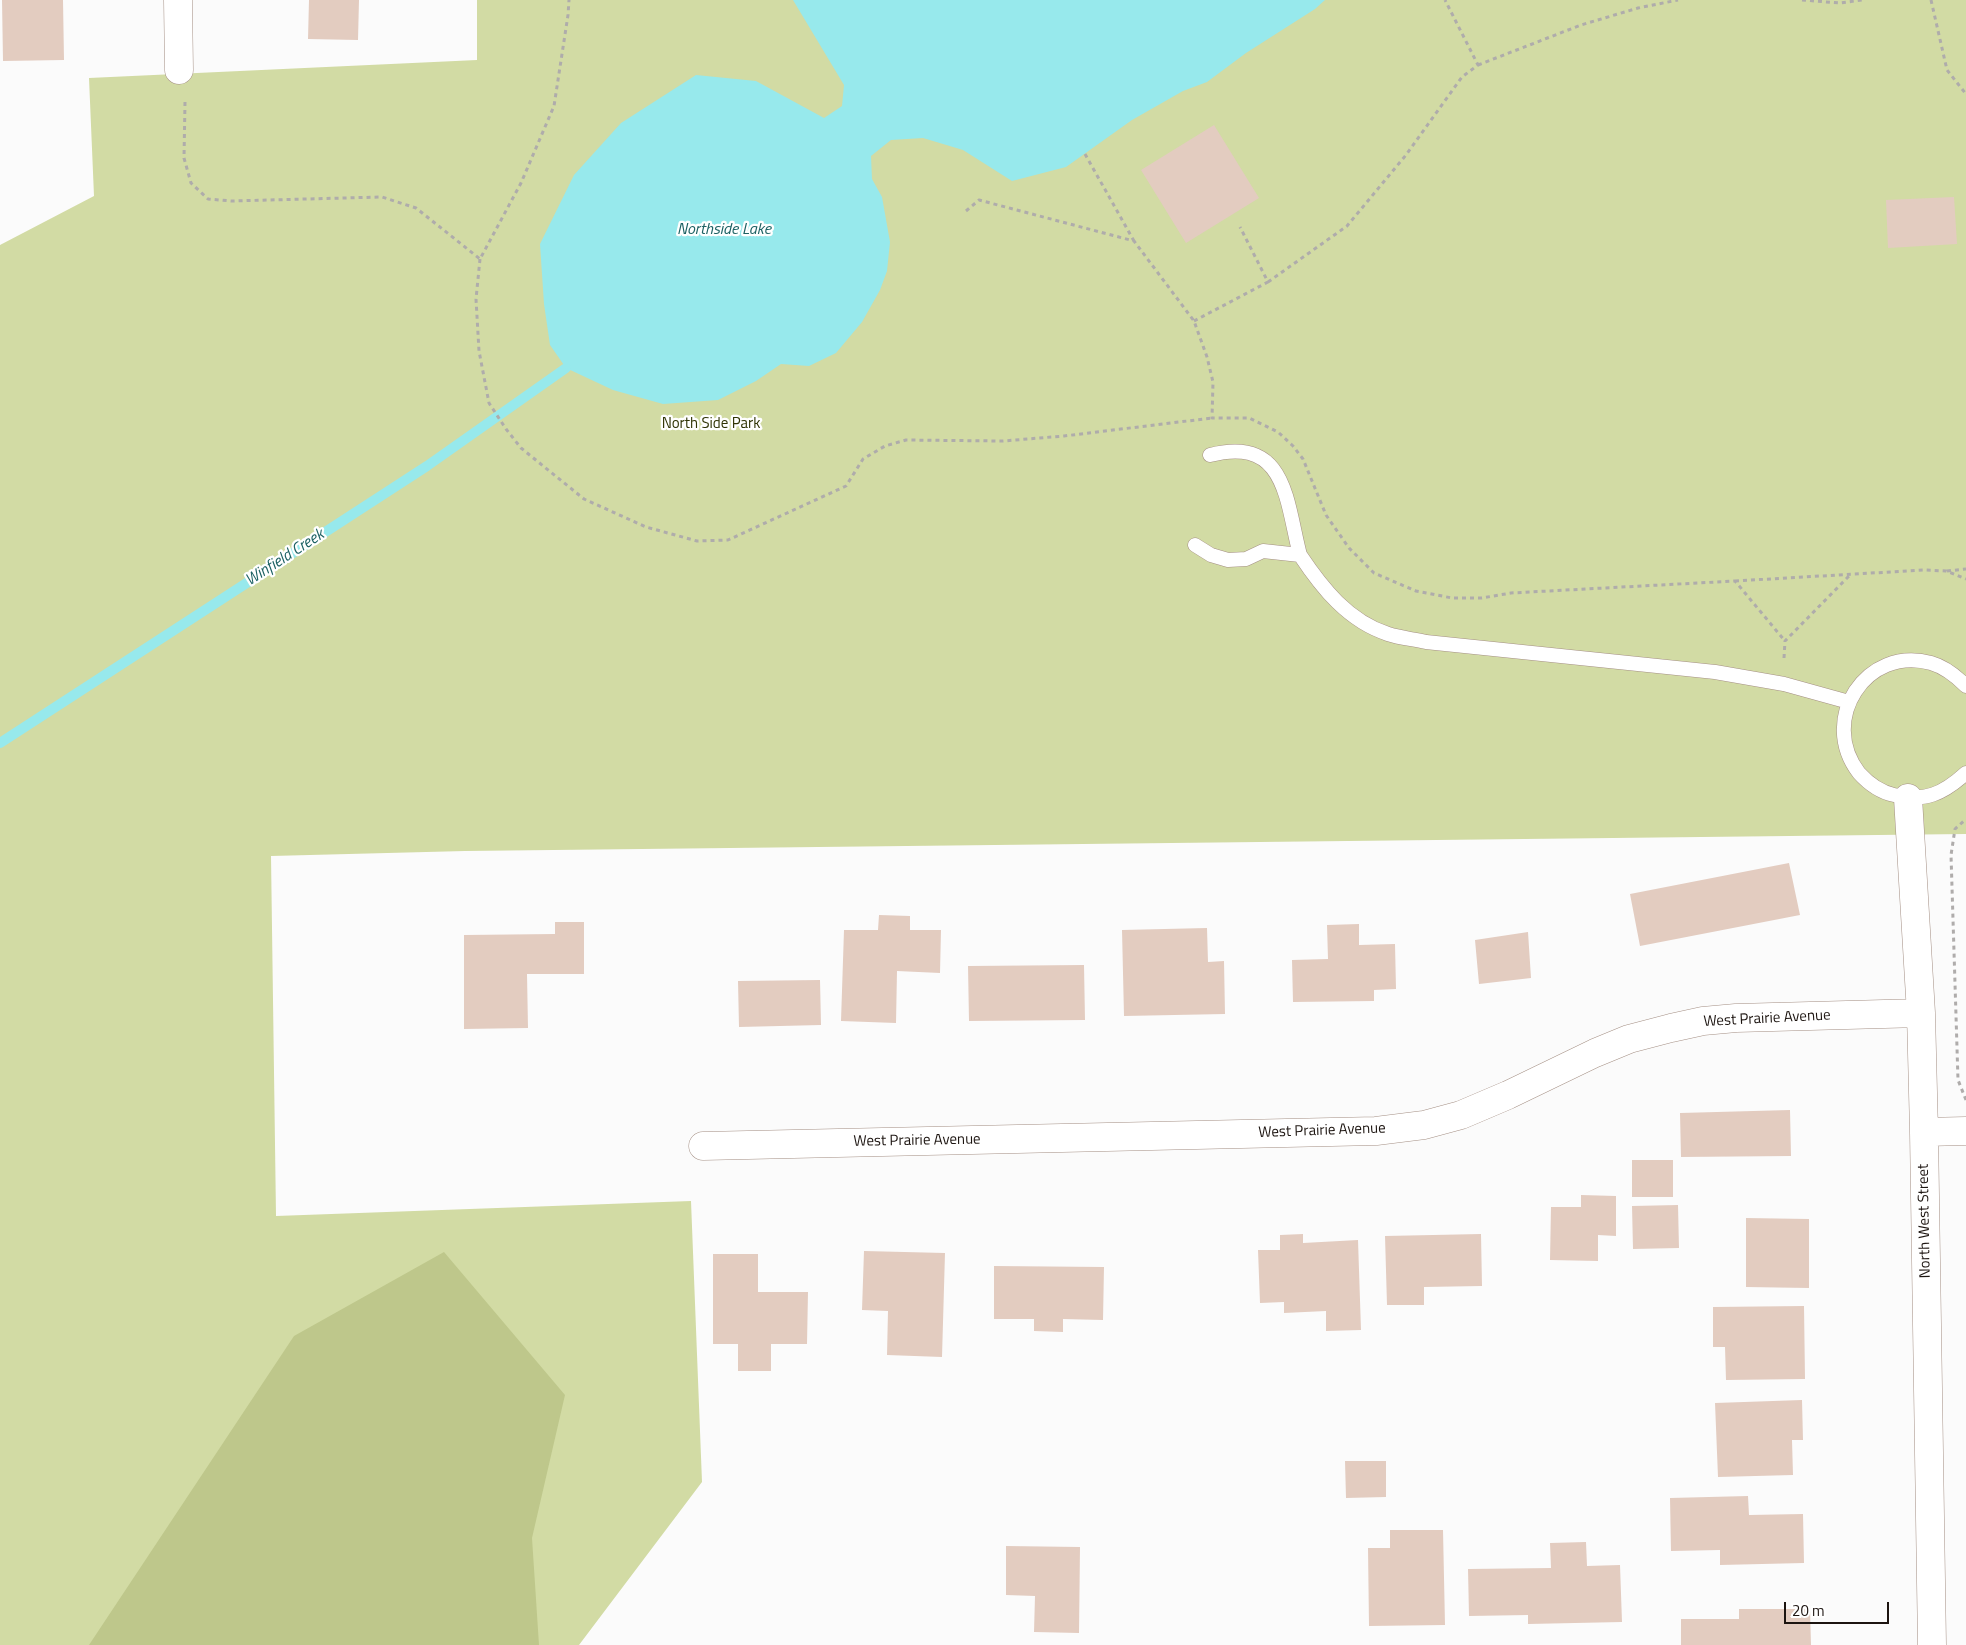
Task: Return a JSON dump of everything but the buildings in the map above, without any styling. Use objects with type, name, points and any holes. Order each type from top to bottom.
[{"type":"street","points":[[178,0],[179,70]]},
{"type":"street","name":"North West Street","points":[[1908,798],[1921,1013],[1932,1645]]},
{"type":"street","name":"West Prairie Avenue","points":[[703,1146],[1376,1131],[1424,1125],[1461,1115],[1508,1095],[1595,1053],[1629,1039],[1671,1028],[1704,1021],[1736,1018],[1921,1013]]},
{"type":"street","points":[[1924,1132],[1966,1131]]},
{"type":"lane","points":[[1210,455],[1228,451],[1245,452],[1262,459],[1276,471],[1286,497],[1300,555],[1317,581],[1357,620],[1387,634],[1426,642],[1715,672],[1784,684],[1849,702]]},
{"type":"lane","points":[[1195,546],[1210,555],[1228,560],[1246,559],[1263,551],[1300,555]]},
{"type":"lane","points":[[1966,686],[1952,673],[1932,663],[1910,660],[1887,665],[1867,677],[1852,695],[1844,717],[1843,740],[1851,762],[1866,781],[1885,793],[1908,798],[1930,796],[1951,787],[1966,773]]},
{"type":"path","points":[[569,0],[554,106],[521,184],[480,259],[476,299],[479,351],[489,402],[521,448],[584,499],[646,527],[697,541],[728,540],[846,486],[863,460],[885,446],[906,440],[1003,441],[1064,436],[1212,418],[1249,418],[1278,432],[1304,459],[1326,515],[1349,548],[1374,573],[1416,591],[1452,598],[1482,598],[1511,593],[1966,569]]},
{"type":"path","points":[[1445,0],[1478,66]]},
{"type":"path","points":[[1194,321],[1268,282],[1347,226],[1406,155],[1462,76],[1478,66],[1581,25],[1638,8],[1678,0]]},
{"type":"path","points":[[1802,0],[1840,3],[1862,0]]},
{"type":"path","points":[[1931,0],[1947,70],[1966,94]]},
{"type":"path","points":[[179,70],[185,78],[184,158],[191,183],[208,199],[231,202],[382,197],[416,208],[480,259]]},
{"type":"path","points":[[1085,154],[1134,241],[1194,321],[1207,357],[1213,382],[1212,418]]},
{"type":"path","points":[[966,211],[979,200],[1134,241]]},
{"type":"path","points":[[1240,227],[1268,282]]},
{"type":"path","points":[[1946,571],[1966,579]]},
{"type":"path","points":[[1783,663],[1785,641],[1850,575]]},
{"type":"path","points":[[1735,581],[1785,641]]},
{"type":"path","points":[[1966,819],[1955,829],[1951,855],[1958,1080],[1966,1101]]},
{"type":"green space","name":"North Side Park","points":[[477,0],[1966,0],[1966,834],[465,851],[271,856],[276,1216],[691,1201],[702,1482],[579,1645],[0,1645],[0,245],[94,196],[89,78],[477,60]]},
{"type":"green space","points":[[444,1252],[565,1395],[532,1538],[539,1645],[89,1645],[294,1336]]},
{"type":"water","name":"Northside Lake","points":[[793,0],[1325,0],[1315,9],[1246,53],[1207,82],[1183,91],[1132,120],[1066,167],[1012,181],[963,150],[923,138],[891,140],[871,156],[872,179],[882,197],[890,242],[887,271],[880,290],[862,322],[836,353],[809,366],[781,364],[756,381],[718,400],[663,404],[613,390],[566,368],[550,345],[544,304],[540,244],[574,175],[621,123],[696,75],[756,81],[824,118],[842,106],[844,85]]},
{"type":"waterway","name":"Winfield Creek","points":[[0,743],[427,466],[566,368]]}]
